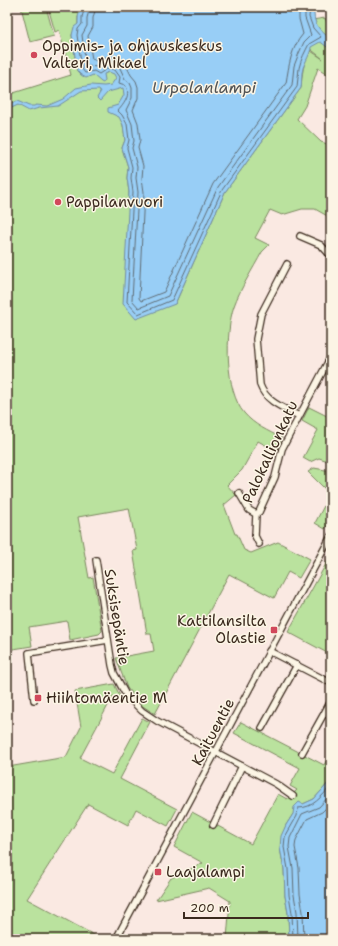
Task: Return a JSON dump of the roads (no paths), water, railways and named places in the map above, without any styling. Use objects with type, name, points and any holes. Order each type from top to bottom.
[{"type":"street","points":[[300,236],[322,245],[331,256]]},
{"type":"street","points":[[287,264],[262,314],[256,339],[260,385],[262,391],[268,399],[298,416]]},
{"type":"street","name":"Palokallionkatu","points":[[239,493],[249,510],[256,514],[259,512],[275,477],[282,449],[298,416],[331,359]]},
{"type":"street","points":[[256,514],[255,536],[259,544]]},
{"type":"street","name":"Kaituentie","points":[[116,939],[331,536]]},
{"type":"street","name":"Suksisepäntie","points":[[96,560],[114,673],[119,684],[134,705],[157,721],[276,784],[293,796]]},
{"type":"street","points":[[34,700],[28,654],[108,640]]},
{"type":"street","points":[[270,650],[331,683]]},
{"type":"street","points":[[262,728],[297,665]]},
{"type":"street","points":[[302,753],[331,701]]},
{"type":"street","points":[[213,825],[242,766]]},
{"type":"water","name":"Urpolanlampi","points":[[82,7],[314,7],[314,18],[317,26],[331,39],[331,50],[320,42],[311,47],[302,70],[301,88],[225,192],[175,304],[136,319],[123,304],[129,192],[127,178],[128,167],[122,148],[125,140],[123,125],[119,117],[108,112],[108,108],[118,105],[124,95],[123,88],[108,92],[100,101],[97,98],[101,91],[81,91],[58,106],[39,108],[29,111],[18,105],[7,110],[7,106],[17,101],[29,106],[47,106],[63,99],[76,88],[91,85],[111,85],[116,78],[114,74],[109,72],[104,74],[105,80],[103,83],[93,75],[86,78],[77,71],[72,35],[74,27],[78,24],[78,15]]},
{"type":"water","name":"Laajalampi","points":[[331,780],[331,939],[289,939],[284,869],[280,848],[281,836],[293,814],[294,807],[299,802],[303,804],[314,799]]},
{"type":"place","name":"Oppimis- ja ohjauskeskus Valteri, Mikael","points":[[34,55]]},
{"type":"place","name":"Pappilanvuori","points":[[58,202]]},
{"type":"place","name":"Kattilansilta Olastie","points":[[274,630]]},
{"type":"place","name":"Hiihtomäentie M","points":[[38,698]]},
{"type":"place","name":"Laajalampi","points":[[158,872]]}]
